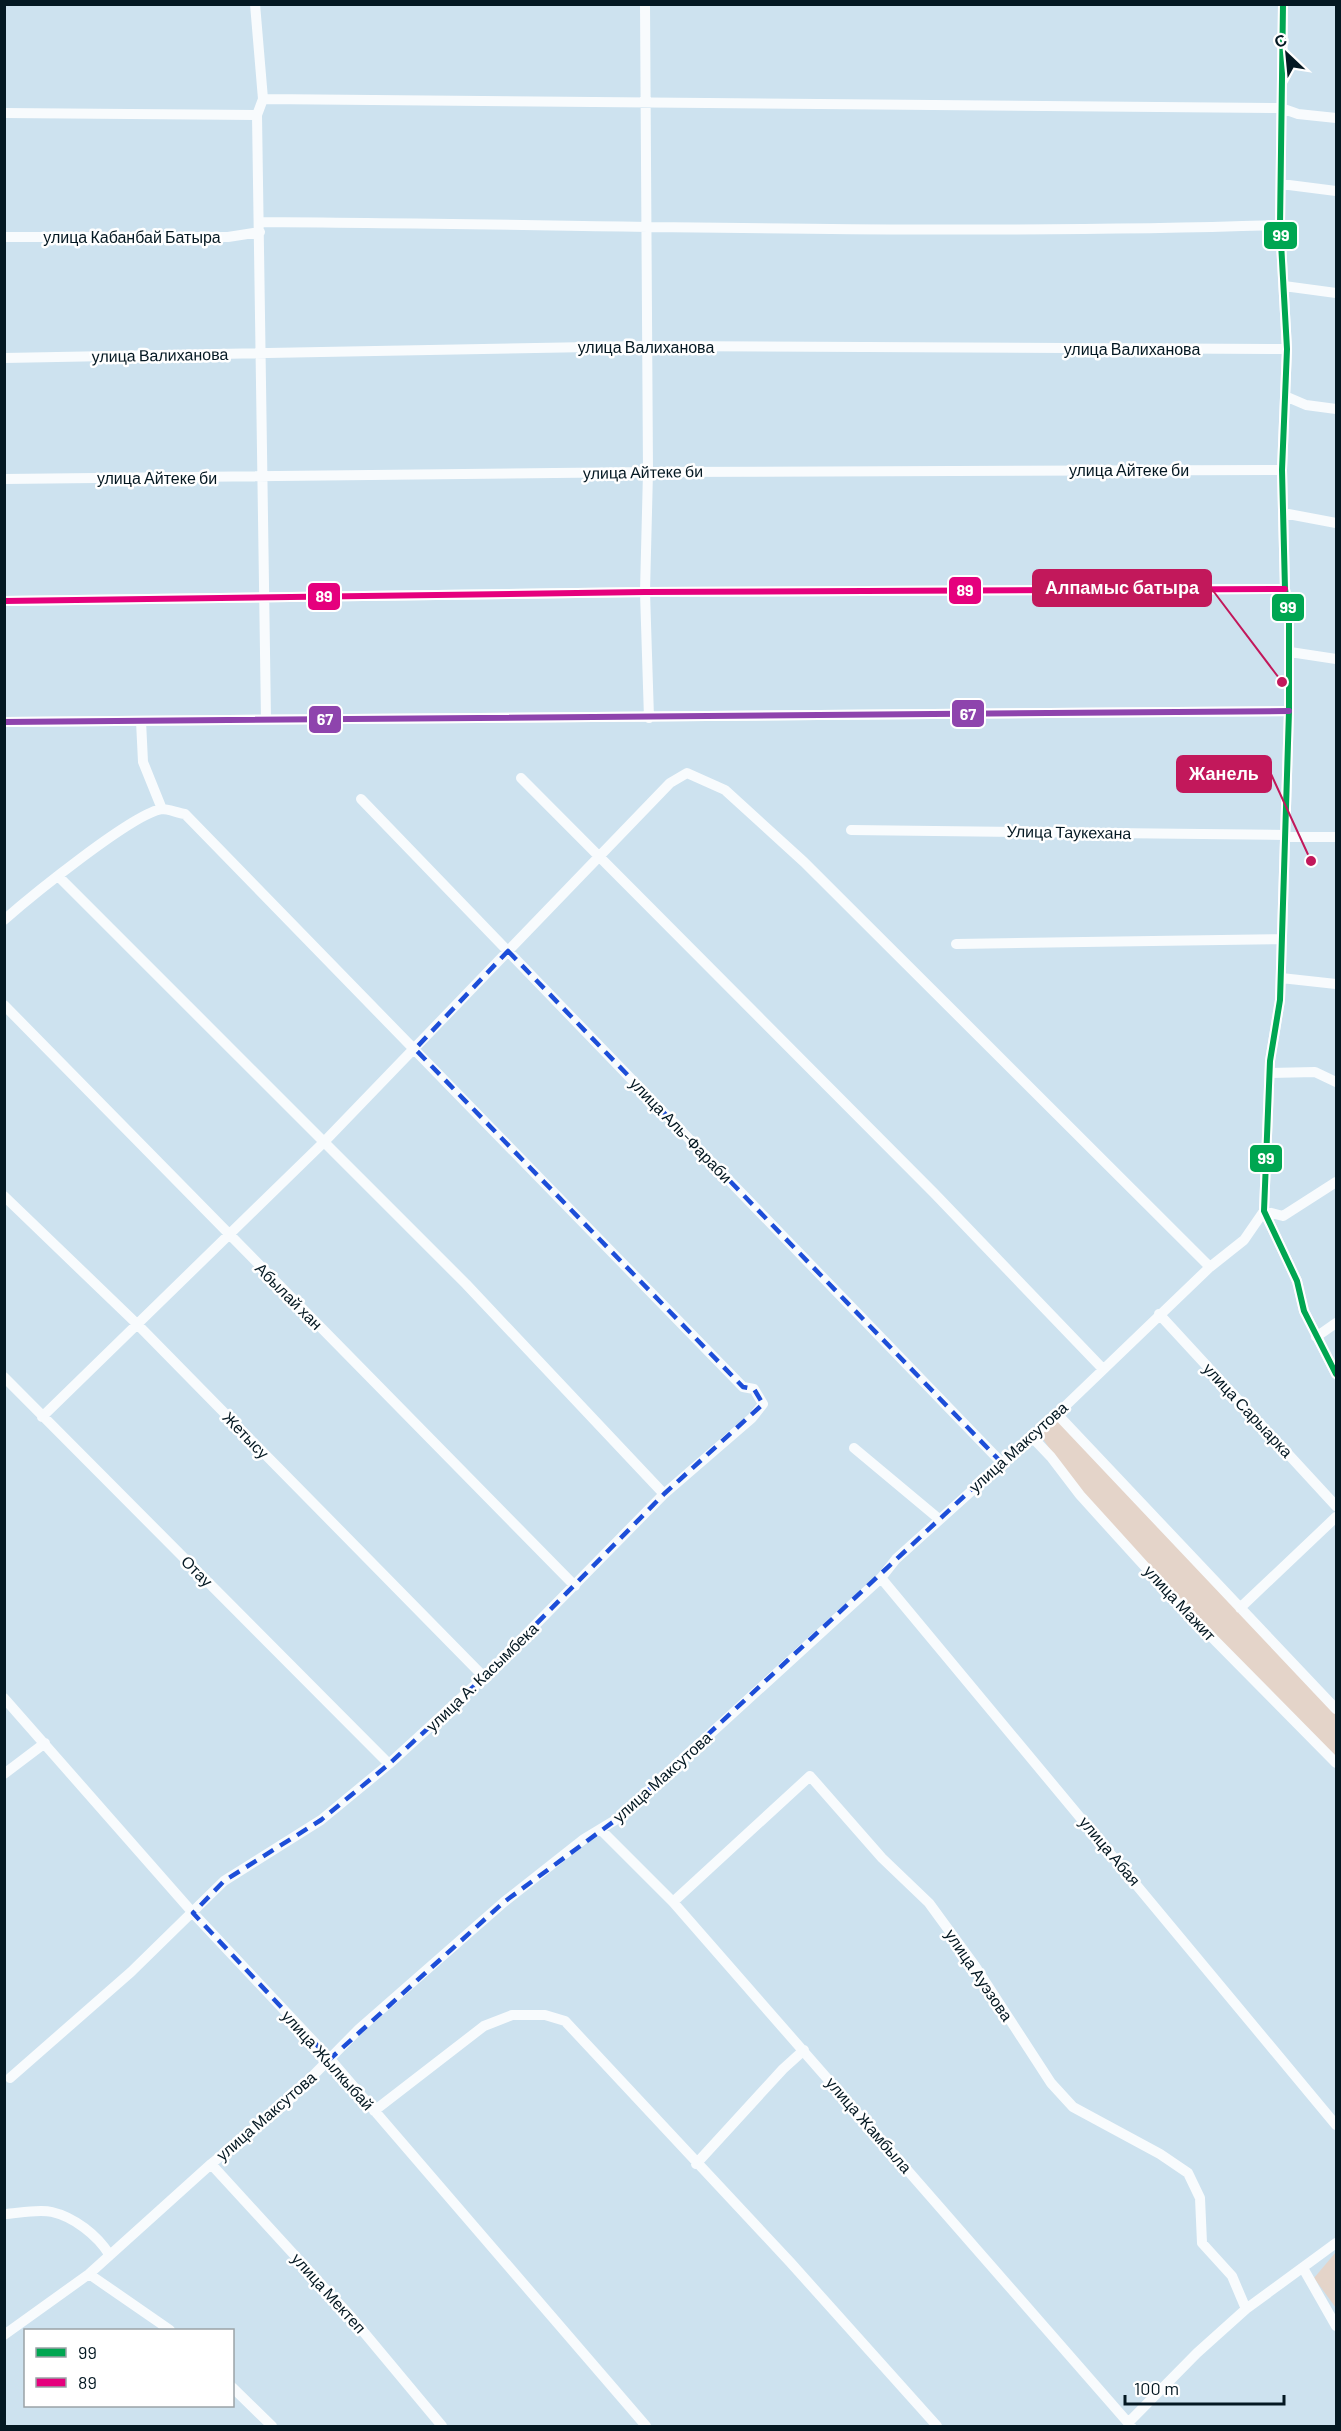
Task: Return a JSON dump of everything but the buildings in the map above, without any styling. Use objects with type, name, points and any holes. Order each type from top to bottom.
[{"type":"street","points":[[255,4],[263,99],[257,115],[266,719]]},
{"type":"street","points":[[645,4],[648,472],[645,592],[649,717]]},
{"type":"street","points":[[1283,4],[1280,225],[1287,349],[1282,470],[1285,589],[1290,614],[1290,652],[1281,978],[1270,1073],[1264,1211],[1297,1281],[1304,1311],[1336,1374]]},
{"type":"street","points":[[263,99],[1281,108],[1298,114],[1336,118]]},
{"type":"street","points":[[4,113],[257,115]]},
{"type":"street","points":[[1281,184],[1336,191]]},
{"type":"street","name":"улица Кабанбай Батыра","points":[[4,237],[228,237],[260,227],[645,225],[775,230],[1133,230],[1280,225]]},
{"type":"street","points":[[1284,286],[1336,293]]},
{"type":"street","name":"улица Валиханова","points":[[4,358],[646,346],[1287,349]]},
{"type":"street","points":[[1285,396],[1306,405],[1336,409]]},
{"type":"street","name":"улица Айтеке би","points":[[4,479],[648,472],[1282,470]]},
{"type":"street","points":[[1283,513],[1336,523]]},
{"type":"street","points":[[4,601],[645,592],[1285,589]]},
{"type":"street","points":[[1290,652],[1336,659]]},
{"type":"street","points":[[4,722],[1289,711]]},
{"type":"street","points":[[141,722],[144,762],[162,809]]},
{"type":"street","points":[[42,1417],[323,1143],[669,783],[687,772],[724,790],[812,870],[1210,1267]]},
{"type":"street","points":[[521,778],[934,1193],[1102,1368]]},
{"type":"street","name":"улица Аль-Фараби","points":[[361,799],[1001,1462]]},
{"type":"street","points":[[4,920],[48,881],[133,824],[162,809],[185,814],[415,1049]]},
{"type":"street","name":"Улица Таукехана","points":[[851,830],[1336,837]]},
{"type":"street","points":[[58,876],[166,981],[323,1143],[473,1292],[664,1494]]},
{"type":"street","points":[[956,944],[1282,939]]},
{"type":"street","points":[[1281,978],[1336,984]]},
{"type":"street","name":"Абылай хан","points":[[4,1005],[575,1586]]},
{"type":"street","name":"улица А. Касымбека","points":[[10,2078],[131,1972],[224,1881],[321,1820],[389,1764],[484,1677],[664,1494],[752,1418],[763,1404],[754,1389],[743,1387],[415,1049]]},
{"type":"street","points":[[1270,1073],[1315,1072],[1336,1082]]},
{"type":"street","points":[[1264,1211],[1283,1216],[1336,1182]]},
{"type":"street","name":"Жетысу","points":[[4,1196],[138,1325],[484,1677]]},
{"type":"street","name":"улица Максутова","points":[[4,2335],[89,2274],[211,2164],[288,2101],[359,2029],[504,1902],[584,1839],[617,1819],[881,1578],[939,1519],[1056,1414],[1210,1267],[1244,1240],[1264,1211]]},
{"type":"street","name":"улица Сарыарка","points":[[1160,1314],[1336,1506]]},
{"type":"street","points":[[1316,1337],[1336,1323]]},
{"type":"street","name":"Отау","points":[[4,1377],[389,1764]]},
{"type":"street","points":[[1056,1414],[1336,1708]]},
{"type":"street","name":"улица Мажит","points":[[1031,1436],[1051,1457],[1080,1495],[1177,1602],[1336,1763]]},
{"type":"street","points":[[854,1448],[939,1519]]},
{"type":"street","points":[[1240,1608],[1336,1517]]},
{"type":"street","name":"улица Абая","points":[[881,1578],[1336,2126]]},
{"type":"street","name":"улица Жылкыбай","points":[[4,1698],[193,1913],[330,2059],[646,2427]]},
{"type":"street","points":[[4,1774],[45,1743]]},
{"type":"street","name":"улица Ауэзова","points":[[673,1902],[810,1776],[882,1858],[930,1903],[975,1966],[1051,2083],[1073,2107],[1160,2154],[1188,2173],[1200,2198],[1202,2243],[1232,2276],[1246,2309]]},
{"type":"street","name":"улица Жамбыла","points":[[601,1830],[673,1902],[1130,2425]]},
{"type":"street","points":[[374,2111],[484,2026],[512,2015],[545,2015],[565,2021],[696,2164],[790,2262],[937,2427]]},
{"type":"street","points":[[696,2164],[763,2090],[804,2050]]},
{"type":"street","name":"улица Мектеп","points":[[211,2164],[352,2318],[442,2427]]},
{"type":"street","points":[[4,2214],[52,2212],[78,2223],[103,2245],[109,2254]]},
{"type":"street","points":[[1130,2425],[1197,2353],[1246,2309],[1336,2243]]},
{"type":"street","points":[[1303,2268],[1336,2326]]},
{"type":"street","points":[[89,2274],[167,2329]]},
{"type":"street","points":[[234,2388],[272,2427]]},
{"type":"highlighted area","points":[[508,951],[1001,1462],[617,1819],[504,1902],[330,2059],[193,1913],[224,1881],[321,1820],[389,1764],[484,1677],[664,1494],[763,1404],[754,1389],[743,1387],[415,1049]]},
{"type":"shaded area","points":[[1054,1411],[1336,1706],[1336,1764],[1080,1494],[1035,1427]]},
{"type":"shaded area","points":[[1336,2252],[1336,2308],[1314,2278]]},
{"type":"transit line","name":"99","points":[[1283,4],[1280,225],[1287,349],[1282,470],[1285,589],[1289,614],[1289,711],[1280,1000],[1270,1061],[1264,1211],[1297,1281],[1304,1311],[1336,1374]]},
{"type":"transit line","name":"89","points":[[4,601],[645,592],[1285,589]]},
{"type":"transit line","name":"67","points":[[4,722],[1289,711]]},
{"type":"place","name":"Алпамыс батыра","points":[[1282,682]]},
{"type":"place","name":"Жанель","points":[[1311,861]]}]
